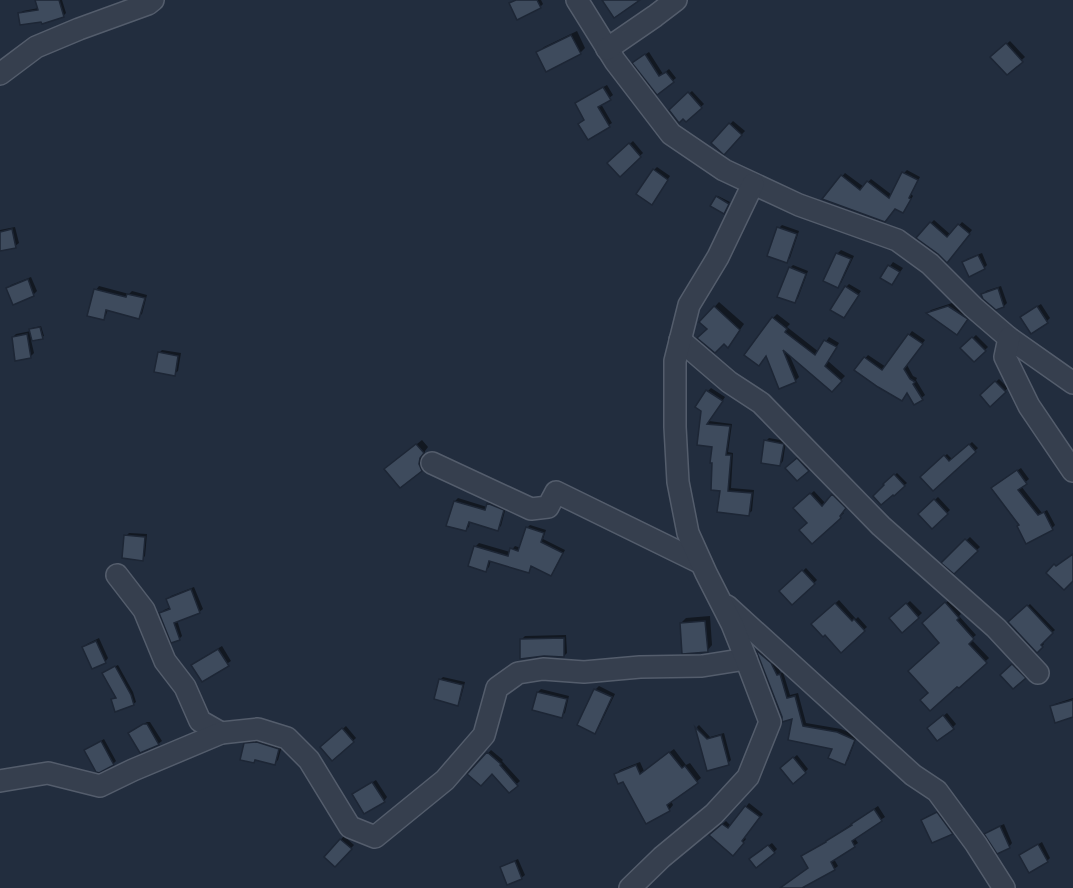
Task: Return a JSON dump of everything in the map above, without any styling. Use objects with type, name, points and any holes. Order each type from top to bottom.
[{"type":"street","points":[[0,74],[36,47],[79,28],[148,4],[153,0]]},
{"type":"street","points":[[577,0],[615,61],[671,134],[724,170],[753,184],[799,205],[897,240],[930,264],[973,307],[1009,338],[1073,383]]},
{"type":"street","points":[[607,49],[676,0]]},
{"type":"street","points":[[630,888],[662,857],[714,814],[748,777],[770,722],[732,624],[688,533],[678,482],[675,427],[675,361],[689,304],[718,257],[753,184]]},
{"type":"street","points":[[1009,338],[1005,357],[1029,406],[1073,471]]},
{"type":"street","points":[[680,340],[729,382],[761,403],[881,526],[996,628],[1038,673]]},
{"type":"street","points":[[432,463],[531,509],[548,507],[556,492],[701,563]]},
{"type":"street","points":[[117,575],[144,610],[165,661],[184,687],[200,721],[221,733]]},
{"type":"street","points":[[719,600],[913,775],[937,791],[976,844],[1004,888]]},
{"type":"street","points":[[0,781],[48,773],[100,786],[221,733],[258,729],[287,738],[309,760],[350,827],[375,837],[445,780],[484,735],[497,688],[518,673],[543,669],[584,672],[640,667],[702,666],[746,659]]},
{"type":"building","points":[[35,0],[59,0],[64,17],[42,24],[41,22],[20,25],[18,13],[38,10]]},
{"type":"building","points":[[516,0],[537,0],[541,8],[517,20],[509,3]]},
{"type":"building","points":[[602,0],[640,0],[614,18]]},
{"type":"building","points":[[571,35],[581,54],[546,72],[536,52]]},
{"type":"building","points":[[1006,43],[1023,62],[1007,75],[990,57]]},
{"type":"building","points":[[645,54],[659,76],[666,72],[674,82],[657,95],[632,63]]},
{"type":"building","points":[[603,87],[611,100],[598,107],[610,127],[588,140],[578,124],[584,120],[575,103]]},
{"type":"building","points":[[688,92],[702,108],[686,122],[683,119],[679,123],[669,110]]},
{"type":"building","points":[[729,123],[742,135],[724,155],[711,143]]},
{"type":"building","points":[[629,143],[641,157],[620,177],[607,163]]},
{"type":"building","points":[[653,169],[668,180],[652,205],[636,194]]},
{"type":"building","points":[[902,172],[918,180],[903,213],[895,209],[885,222],[822,199],[841,175],[860,190],[867,181],[889,198]]},
{"type":"building","points":[[716,196],[729,204],[724,214],[710,206]]},
{"type":"building","points":[[930,222],[947,237],[958,224],[970,234],[947,263],[916,238]]},
{"type":"building","points":[[777,227],[797,234],[787,263],[767,256]]},
{"type":"building","points":[[12,229],[16,248],[0,251],[0,232]]},
{"type":"building","points":[[836,253],[851,259],[838,288],[823,281]]},
{"type":"building","points":[[978,255],[985,269],[969,277],[962,262]]},
{"type":"building","points":[[888,265],[900,272],[892,285],[880,278]]},
{"type":"building","points":[[789,267],[806,274],[795,303],[777,297]]},
{"type":"building","points":[[28,279],[34,296],[13,305],[6,288]]},
{"type":"building","points":[[845,286],[859,295],[844,318],[830,310]]},
{"type":"building","points":[[998,288],[1004,307],[996,310],[983,299],[981,294]]},
{"type":"building","points":[[94,289],[126,297],[127,294],[145,298],[139,319],[106,310],[104,320],[87,316]]},
{"type":"building","points":[[714,306],[740,330],[728,348],[724,344],[715,353],[697,338],[707,329],[699,322]]},
{"type":"building","points":[[948,306],[968,319],[957,335],[926,313]]},
{"type":"building","points":[[1037,306],[1048,323],[1031,334],[1020,317]]},
{"type":"building","points":[[772,317],[787,329],[785,332],[815,355],[824,340],[837,347],[825,366],[842,381],[832,392],[783,350],[796,382],[779,389],[766,356],[759,366],[744,355]]},
{"type":"building","points":[[40,327],[43,339],[32,341],[29,329]]},
{"type":"building","points":[[27,334],[31,358],[15,361],[12,337]]},
{"type":"building","points":[[908,334],[923,344],[904,369],[910,379],[915,382],[913,384],[923,400],[914,405],[907,393],[902,401],[854,370],[864,357],[882,370]]},
{"type":"building","points":[[972,337],[986,351],[974,362],[960,348]]},
{"type":"building","points":[[158,352],[178,356],[175,376],[154,372]]},
{"type":"building","points":[[995,381],[1006,392],[990,407],[980,395]]},
{"type":"building","points":[[706,390],[723,401],[707,424],[730,426],[726,455],[731,455],[728,491],[752,493],[749,516],[717,512],[720,491],[711,490],[712,447],[697,445],[701,411],[695,407]]},
{"type":"building","points":[[764,440],[784,444],[780,466],[761,463]]},
{"type":"building","points":[[416,444],[424,453],[419,464],[422,471],[400,488],[384,469]]},
{"type":"building","points":[[969,444],[976,452],[933,491],[920,477],[944,455],[949,461]]},
{"type":"building","points":[[797,458],[809,471],[797,481],[785,468]]},
{"type":"building","points":[[1017,470],[1027,484],[1018,490],[1038,515],[1044,512],[1053,530],[1026,544],[1017,526],[1019,525],[991,488]]},
{"type":"building","points":[[894,474],[905,486],[881,505],[873,496]]},
{"type":"building","points":[[810,493],[822,506],[832,494],[846,508],[841,518],[812,544],[799,530],[807,523],[793,508]]},
{"type":"building","points":[[934,499],[948,514],[932,529],[918,514]]},
{"type":"building","points":[[454,501],[485,510],[487,503],[504,510],[498,531],[469,522],[466,531],[446,526]]},
{"type":"building","points":[[526,527],[544,533],[541,542],[563,553],[551,576],[531,566],[529,573],[489,561],[486,572],[468,566],[474,546],[508,556],[510,548],[518,551]]},
{"type":"building","points":[[124,535],[145,537],[143,561],[122,558]]},
{"type":"building","points":[[965,539],[978,551],[954,574],[941,563]]},
{"type":"building","points":[[1073,554],[1073,581],[1064,590],[1046,573],[1054,564],[1056,566]]},
{"type":"building","points":[[802,570],[815,584],[792,605],[779,591]]},
{"type":"building","points":[[191,589],[200,613],[174,623],[180,640],[171,643],[159,613],[170,609],[166,599]]},
{"type":"building","points":[[945,602],[974,639],[969,644],[987,663],[930,711],[920,700],[928,693],[908,671],[939,643],[922,623]]},
{"type":"building","points":[[835,603],[865,631],[841,653],[825,635],[823,637],[811,624]]},
{"type":"building","points":[[906,603],[919,618],[902,633],[889,618]]},
{"type":"building","points":[[1027,605],[1053,633],[1041,645],[1043,647],[1037,653],[1008,622]]},
{"type":"building","points":[[705,621],[708,652],[682,654],[680,623]]},
{"type":"building","points":[[564,638],[564,657],[544,656],[520,659],[520,639]]},
{"type":"building","points":[[96,641],[106,663],[92,669],[82,647]]},
{"type":"building","points":[[218,649],[229,666],[202,682],[191,665]]},
{"type":"building","points":[[756,650],[771,663],[777,675],[780,674],[787,698],[795,696],[803,726],[837,732],[855,740],[845,765],[828,758],[832,749],[788,740],[792,719],[782,722]]},
{"type":"building","points":[[1012,664],[1026,678],[1013,689],[1000,675]]},
{"type":"building","points":[[115,666],[134,705],[115,712],[111,699],[116,698],[102,673]]},
{"type":"building","points":[[439,679],[463,685],[458,706],[434,699]]},
{"type":"building","points":[[594,689],[612,697],[595,734],[577,725]]},
{"type":"building","points":[[537,692],[567,699],[562,718],[532,710]]},
{"type":"building","points":[[1073,700],[1073,717],[1055,723],[1050,706]]},
{"type":"building","points":[[943,715],[954,729],[937,741],[927,728]]},
{"type":"building","points":[[147,724],[159,745],[140,753],[128,733]]},
{"type":"building","points":[[695,727],[707,739],[721,735],[729,765],[707,771]]},
{"type":"building","points":[[342,728],[354,742],[332,761],[320,747]]},
{"type":"building","points":[[101,741],[114,765],[99,773],[96,772],[84,750]]},
{"type":"building","points":[[257,742],[279,749],[275,765],[255,760],[254,763],[240,760],[244,743]]},
{"type":"building","points":[[487,752],[501,764],[518,786],[509,793],[492,774],[481,786],[467,774]]},
{"type":"building","points":[[669,752],[682,768],[685,766],[698,783],[667,805],[670,811],[646,824],[623,782],[618,784],[614,774],[636,765],[640,774]]},
{"type":"building","points":[[793,757],[806,773],[793,784],[780,768]]},
{"type":"building","points":[[372,782],[385,802],[364,814],[352,794]]},
{"type":"building","points":[[745,806],[760,817],[733,856],[709,835],[722,824],[728,828]]},
{"type":"building","points":[[874,809],[882,821],[852,841],[855,847],[831,862],[835,870],[802,888],[780,888],[808,868],[801,856]]},
{"type":"building","points":[[937,812],[953,834],[932,843],[921,820]]},
{"type":"building","points":[[1000,826],[1010,848],[997,854],[984,834]]},
{"type":"building","points":[[340,839],[352,849],[335,867],[324,857]]},
{"type":"building","points":[[1038,844],[1048,862],[1029,873],[1019,855]]},
{"type":"building","points":[[768,845],[775,853],[756,868],[749,859]]},
{"type":"building","points":[[515,861],[522,879],[507,885],[500,867]]}]
